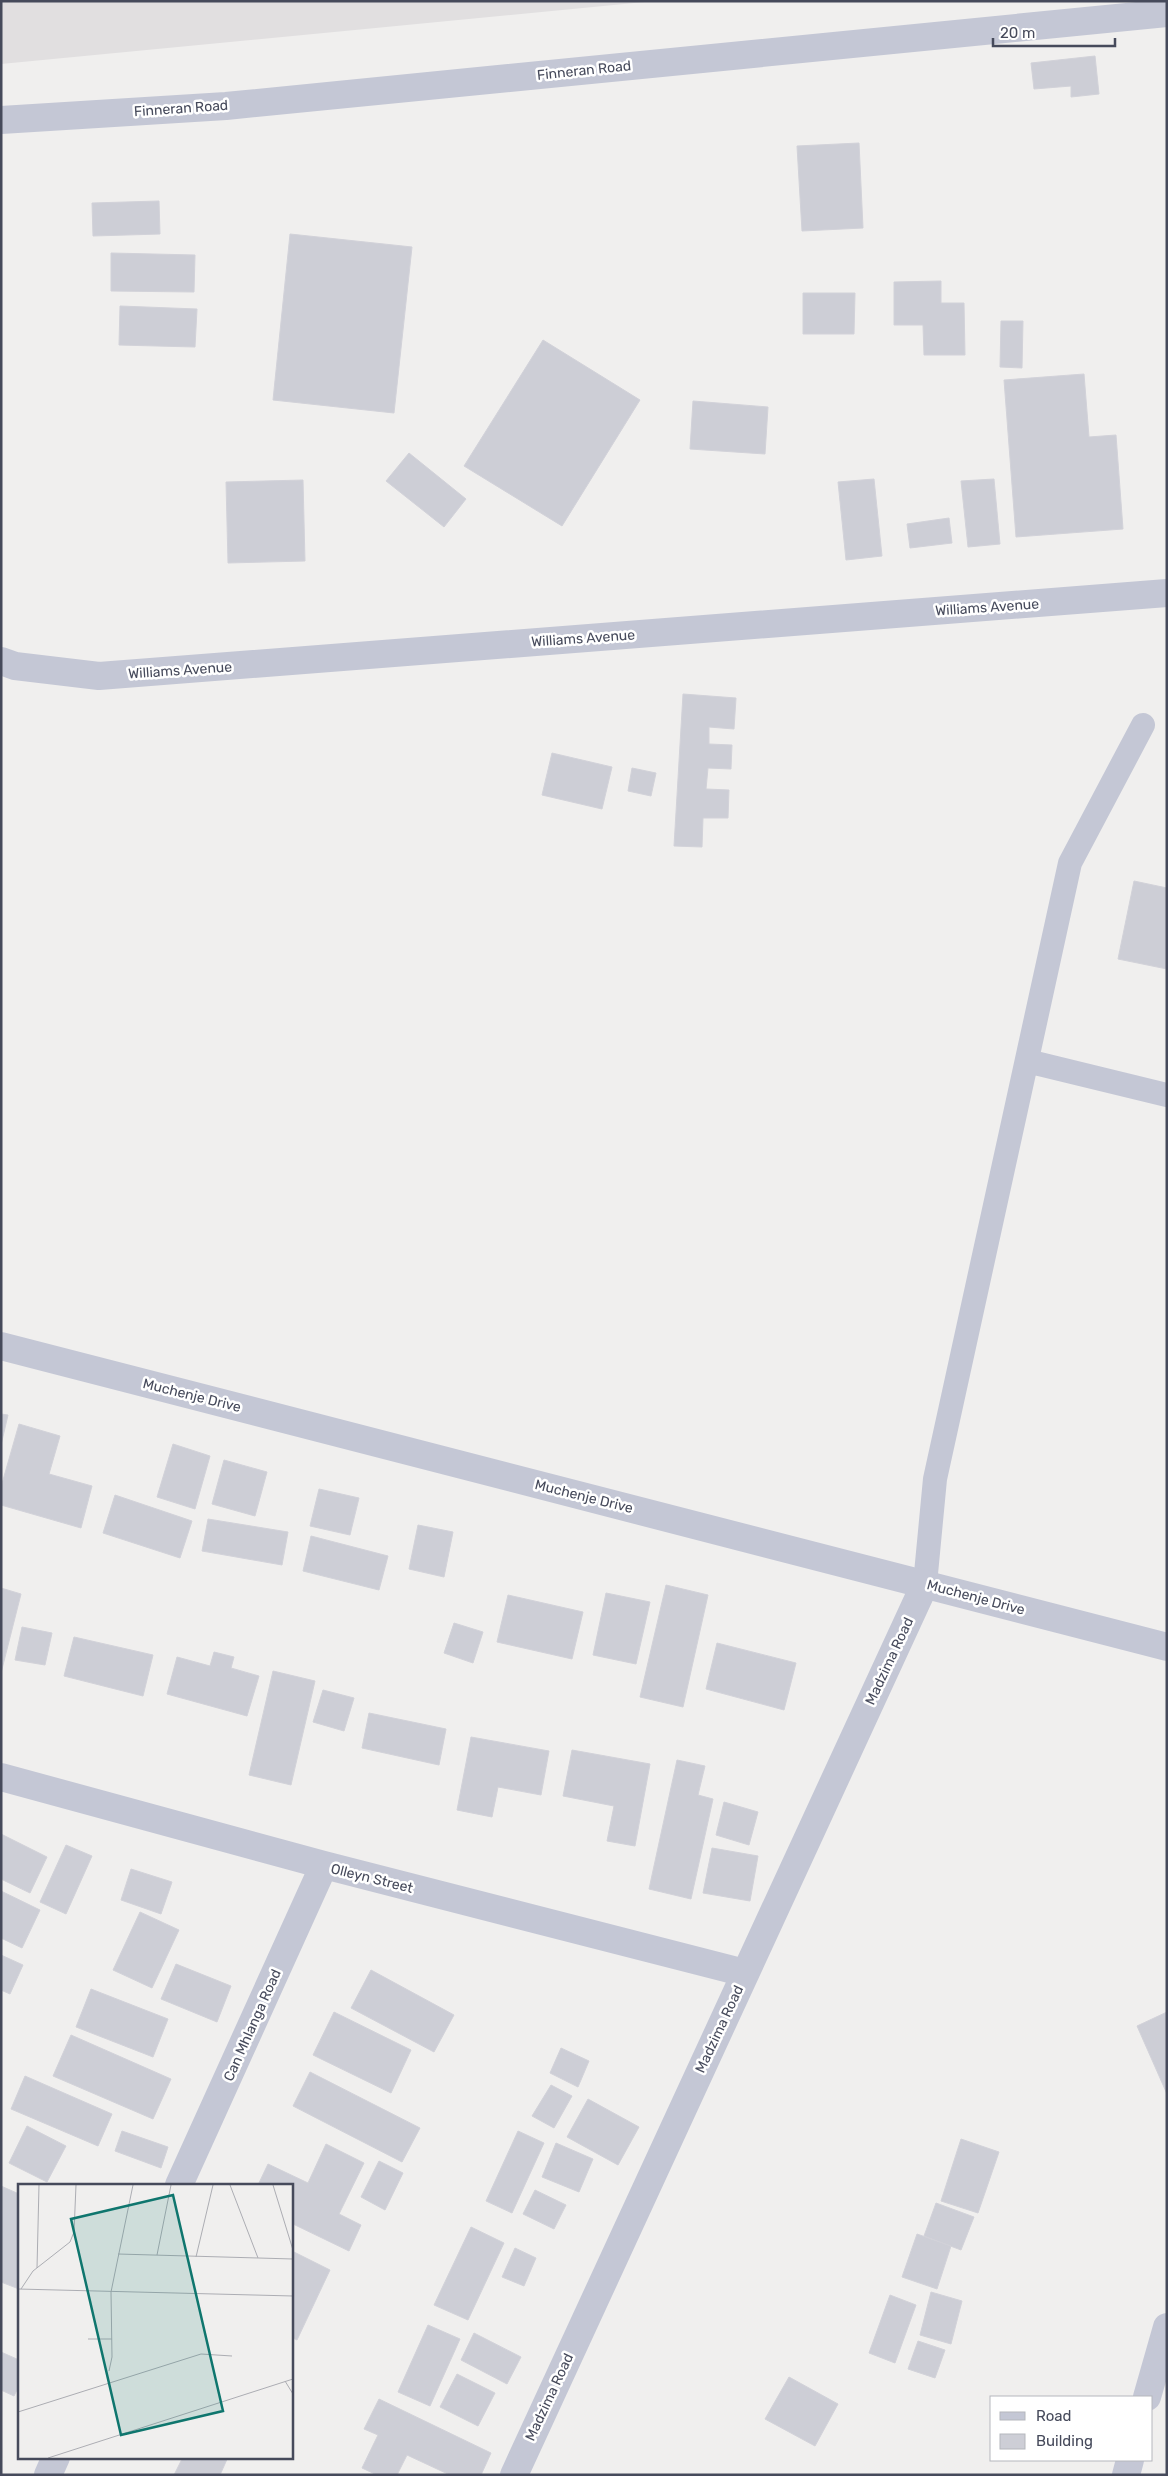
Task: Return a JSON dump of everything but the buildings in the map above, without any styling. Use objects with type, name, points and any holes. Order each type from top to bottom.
[{"type":"street","name":"Finneran Road","points":[[1,120],[236,105],[1167,13]]},
{"type":"street","name":"Williams Avenue","points":[[1,661],[15,666],[99,676],[1167,593]]},
{"type":"street","name":"Muchenje Drive","points":[[1,1346],[1167,1647]]},
{"type":"street","name":"Madzima Road","points":[[514,2475],[925,1584]]},
{"type":"street","name":"Olleyn Street","points":[[1,1777],[324,1865],[744,1973]]},
{"type":"street","name":"Can Mhlanga Road","points":[[179,2184],[324,1865]]},
{"type":"street","points":[[1147,2396],[1167,2327]]},
{"type":"street","points":[[48,2475],[56,2458]]},
{"type":"street","points":[[1126,2475],[1130,2461]]},
{"type":"lane","points":[[925,1584],[935,1479],[1070,863],[1143,725]]},
{"type":"lane","points":[[1027,1061],[1167,1095]]},
{"type":"shaded area","points":[[1,1],[655,1],[1,64]]}]
